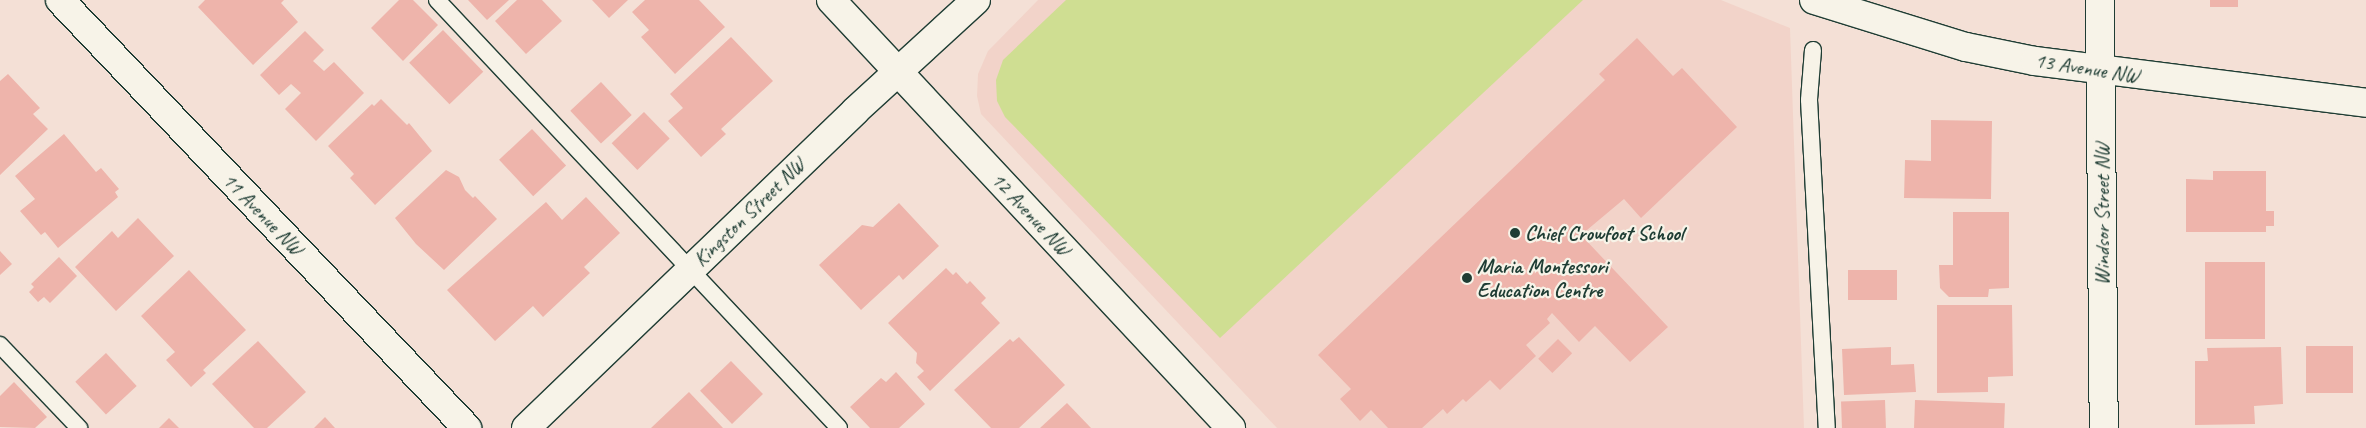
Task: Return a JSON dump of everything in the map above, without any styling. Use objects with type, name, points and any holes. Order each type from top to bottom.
[{"type":"street","name":"11 Avenue NW","points":[[60,0],[467,428]]},
{"type":"street","name":"12 Avenue NW","points":[[831,0],[1231,428]]},
{"type":"street","name":"Kingston Street NW","points":[[526,428],[688,269],[976,0]]},
{"type":"street","name":"Windsor Street NW","points":[[2100,0],[2104,428]]},
{"type":"street","name":"13 Avenue NW","points":[[1819,1],[1966,47],[2102,72],[2366,104]]},
{"type":"lane","points":[[438,0],[839,428]]},
{"type":"lane","points":[[1813,50],[1809,100],[1827,428]]},
{"type":"lane","points":[[0,345],[79,428]]},
{"type":"shaded area","name":"Maria Montessori Education Centre","points":[[1038,0],[1721,0],[1790,28],[1804,428],[1277,428],[981,114],[977,96],[978,74],[988,51]]},
{"type":"green space","points":[[1066,0],[1583,0],[1220,338],[1005,117],[997,101],[996,80],[1003,60]]},
{"type":"building","points":[[205,0],[284,0],[281,3],[298,22],[253,65],[198,7]]},
{"type":"building","points":[[399,0],[413,0],[438,25],[403,61],[371,28]]},
{"type":"building","points":[[468,0],[509,0],[487,20]]},
{"type":"building","points":[[517,0],[542,0],[562,21],[526,54],[495,21]]},
{"type":"building","points":[[592,0],[628,0],[609,18]]},
{"type":"building","points":[[645,0],[699,0],[725,27],[675,74],[641,37],[649,30],[632,12]]},
{"type":"building","points":[[2210,0],[2238,0],[2238,7],[2210,7]]},
{"type":"building","points":[[443,30],[483,72],[449,104],[409,63]]},
{"type":"building","points":[[305,31],[324,50],[313,61],[324,71],[334,62],[364,93],[316,141],[285,109],[301,93],[291,84],[279,95],[260,75]]},
{"type":"building","points":[[731,37],[773,81],[721,129],[726,134],[701,157],[668,121],[683,108],[670,94]]},
{"type":"building","name":"Chief Crowfoot School","points":[[1637,38],[1673,76],[1682,68],[1737,127],[1641,218],[1624,199],[1581,235],[1668,327],[1630,362],[1595,326],[1579,342],[1552,313],[1547,319],[1550,323],[1526,345],[1536,356],[1500,390],[1490,380],[1466,402],[1463,399],[1447,414],[1443,409],[1422,428],[1388,428],[1371,410],[1360,421],[1340,399],[1351,389],[1318,355],[1605,80],[1599,74]]},
{"type":"building","points":[[8,74],[40,108],[33,114],[48,129],[0,175],[0,81]]},
{"type":"building","points":[[601,82],[632,115],[601,144],[570,111]]},
{"type":"building","points":[[381,99],[407,125],[409,123],[432,151],[375,205],[350,178],[354,174],[328,146],[372,104],[374,106]]},
{"type":"building","points":[[644,112],[670,139],[637,170],[612,143]]},
{"type":"building","points":[[1931,120],[1992,121],[1991,199],[1904,198],[1905,160],[1931,161]]},
{"type":"building","points":[[532,129],[566,166],[533,196],[499,160]]},
{"type":"building","points":[[64,134],[96,172],[101,168],[119,189],[115,192],[118,197],[58,248],[45,232],[41,235],[20,211],[35,199],[15,176]]},
{"type":"building","points":[[446,170],[459,177],[465,190],[473,198],[475,196],[497,219],[444,270],[416,244],[395,218]]},
{"type":"building","points":[[2213,171],[2266,171],[2266,211],[2274,211],[2274,226],[2266,226],[2266,232],[2186,232],[2186,179],[2213,180]]},
{"type":"building","points":[[586,197],[620,233],[584,267],[590,273],[543,317],[533,306],[495,341],[447,290],[546,202],[562,220]]},
{"type":"building","points":[[899,203],[939,246],[903,280],[899,275],[861,310],[819,265],[862,225],[873,227]]},
{"type":"building","points":[[1953,212],[2009,212],[2009,288],[1989,289],[1988,297],[1949,297],[1940,288],[1939,265],[1953,265]]},
{"type":"building","points":[[138,218],[174,256],[116,311],[75,267],[112,231],[118,238]]},
{"type":"building","points":[[0,251],[12,264],[0,275]]},
{"type":"building","points":[[59,257],[77,276],[50,303],[44,297],[38,302],[29,292],[34,287],[31,284]]},
{"type":"building","points":[[2205,262],[2265,262],[2265,339],[2205,339]]},
{"type":"building","points":[[946,268],[953,275],[956,272],[967,284],[970,281],[986,298],[981,303],[1000,323],[930,391],[917,377],[924,371],[916,363],[917,353],[888,323]]},
{"type":"building","points":[[189,270],[246,330],[203,370],[206,373],[191,387],[166,360],[175,352],[141,316]]},
{"type":"building","points":[[1848,270],[1897,270],[1897,300],[1848,300]]},
{"type":"building","points":[[1937,305],[2012,305],[2013,376],[1988,377],[1988,392],[1937,393]]},
{"type":"building","points":[[1019,337],[1065,385],[1019,428],[991,428],[954,390],[1010,339],[1013,342]]},
{"type":"building","points":[[1558,339],[1572,353],[1552,373],[1538,359]]},
{"type":"building","points":[[258,341],[306,392],[267,428],[254,428],[212,384]]},
{"type":"building","points":[[2306,346],[2353,346],[2353,393],[2306,393]]},
{"type":"building","points":[[1891,347],[1891,365],[1914,364],[1916,392],[1844,395],[1842,349]]},
{"type":"building","points":[[2281,347],[2283,404],[2254,406],[2255,424],[2195,425],[2195,361],[2208,361],[2207,348]]},
{"type":"building","points":[[106,353],[137,386],[106,415],[75,382]]},
{"type":"building","points":[[731,361],[763,394],[732,424],[700,391]]},
{"type":"building","points":[[896,372],[925,404],[899,428],[870,428],[850,407],[881,378],[886,382]]},
{"type":"building","points":[[14,382],[47,417],[35,428],[0,427],[0,396]]},
{"type":"building","points":[[689,392],[723,428],[651,428]]},
{"type":"building","points":[[1885,400],[1886,428],[1842,428],[1841,402]]},
{"type":"building","points":[[1915,400],[2005,403],[2004,428],[1914,428]]},
{"type":"building","points":[[1067,403],[1091,428],[1040,428]]},
{"type":"building","points":[[325,417],[335,428],[314,428]]},
{"type":"building","points":[[169,418],[179,428],[159,428]]},
{"type":"place","name":"Chief Crowfoot School","points":[[1515,233]]},
{"type":"place","name":"Maria Montessori Education Centre","points":[[1467,278]]}]
